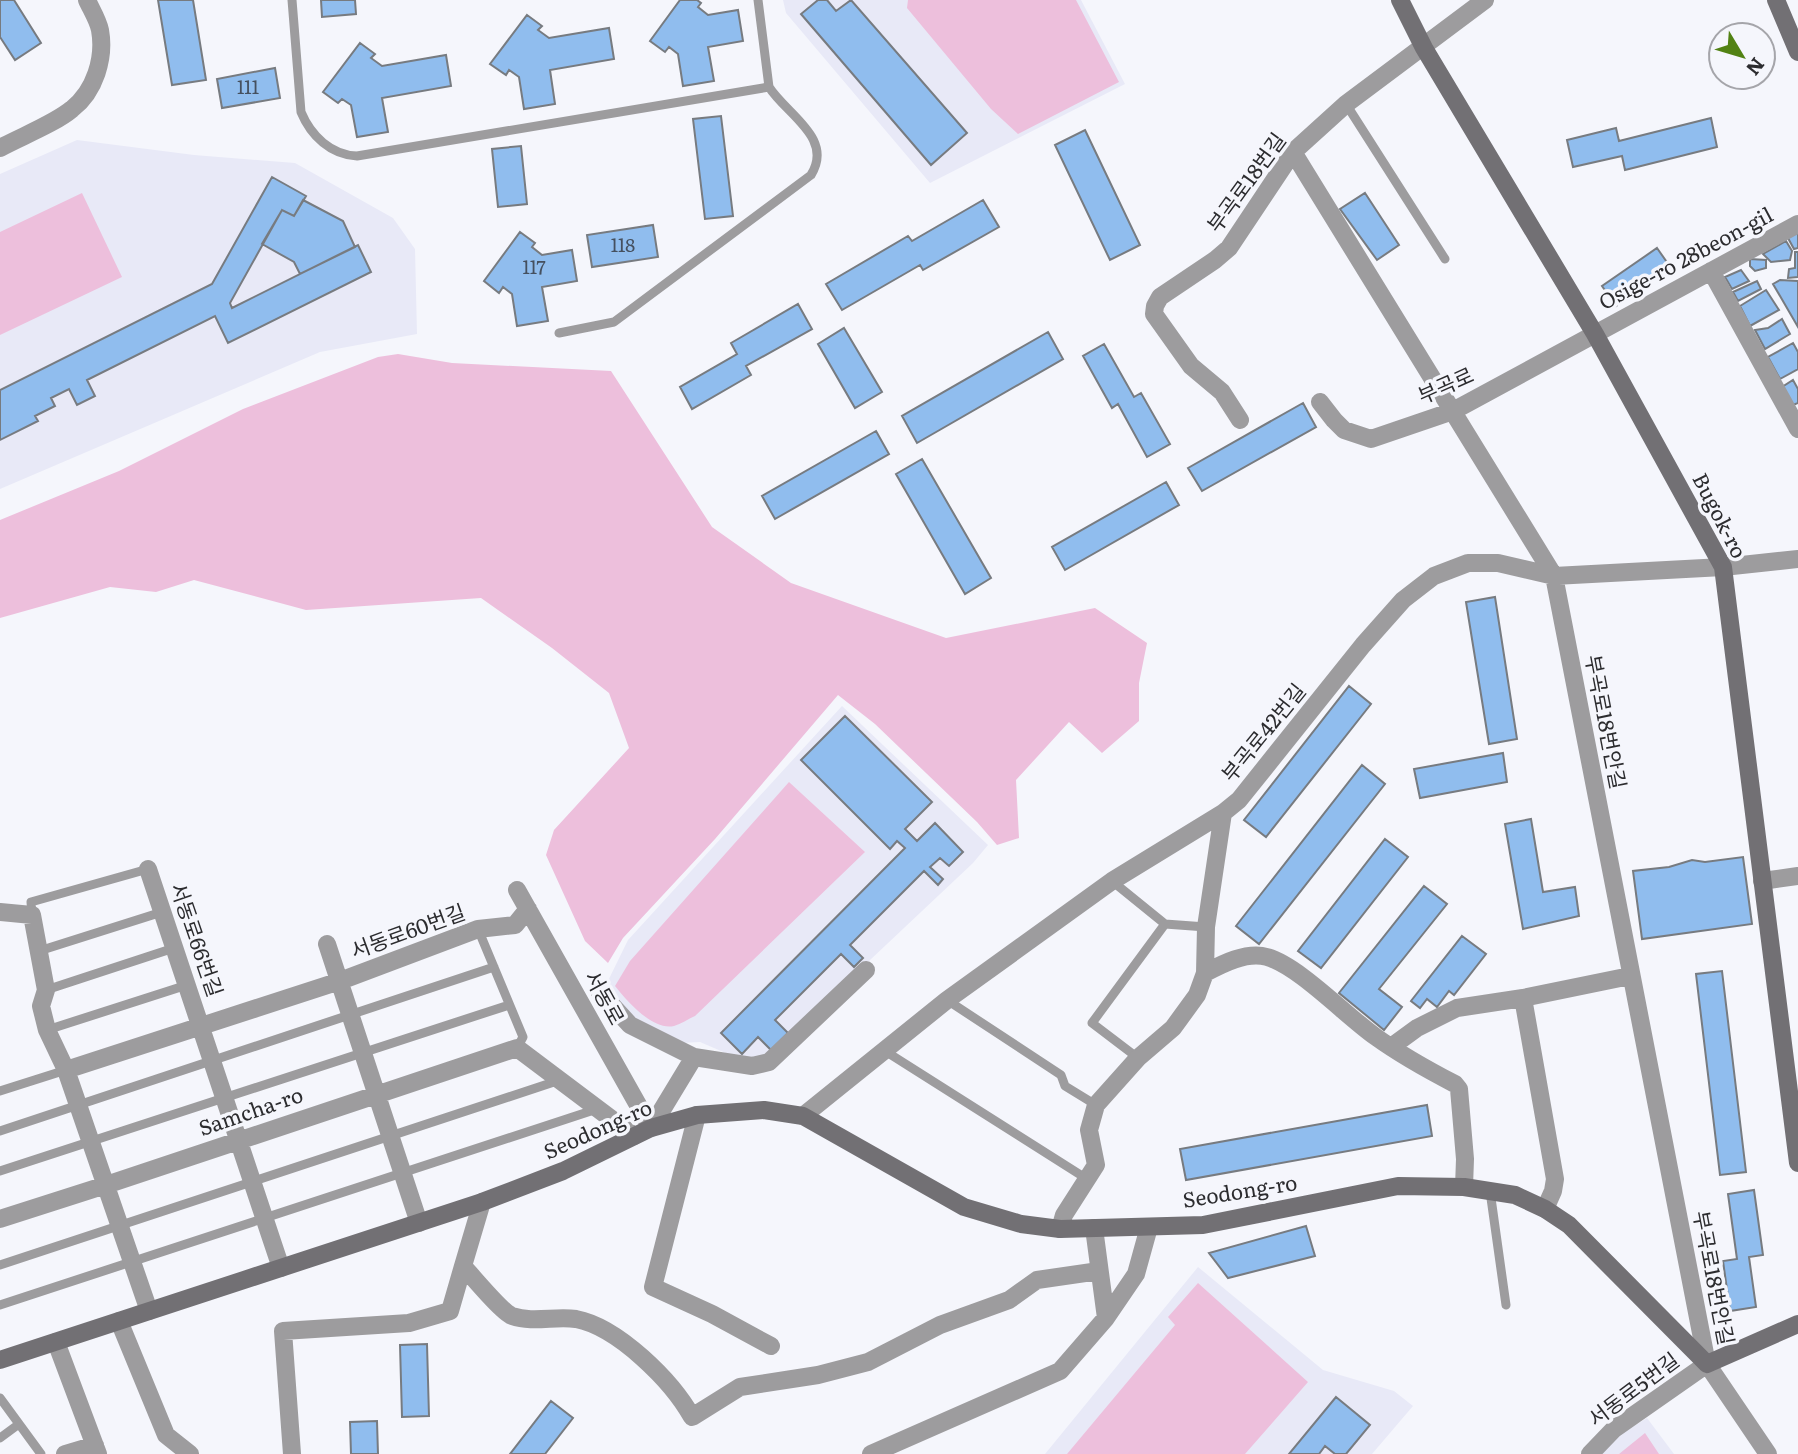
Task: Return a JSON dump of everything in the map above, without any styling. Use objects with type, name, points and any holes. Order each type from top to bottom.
[{"type":"street","points":[[0,148],[70,111],[83,100],[99,67],[101,45],[100,28],[87,0]]},
{"type":"street","name":"Bugok-ro","points":[[1400,0],[1424,48],[1595,334],[1723,567],[1762,881],[1792,1063],[1798,1163]]},
{"type":"street","name":"부곡로18번길","points":[[1240,420],[1222,392],[1191,366],[1154,310],[1160,297],[1216,260],[1229,248],[1293,152],[1346,104],[1485,0]]},
{"type":"street","points":[[1776,0],[1798,52]]},
{"type":"street","name":"부곡로18번안길","points":[[1293,152],[1554,576],[1707,1364]]},
{"type":"street","name":"Osige-ro 28beon-gil","points":[[1595,334],[1798,224]]},
{"type":"street","points":[[1711,271],[1798,429]]},
{"type":"street","name":"부곡로","points":[[1321,402],[1344,430],[1371,439],[1452,411],[1595,334]]},
{"type":"street","name":"부곡로42번길","points":[[803,1116],[947,1000],[1112,881],[1223,813],[1239,800],[1387,618],[1403,600],[1434,576],[1468,563],[1498,563],[1554,576],[1723,567],[1798,559]]},
{"type":"street","points":[[1060,1229],[1064,1214],[1096,1166],[1089,1130],[1096,1105],[1138,1058],[1173,1028],[1197,995],[1205,973],[1206,928],[1223,813]]},
{"type":"street","name":"서동로66번길","points":[[148,869],[281,1268]]},
{"type":"street","points":[[1762,881],[1798,876]]},
{"type":"street","name":"서동로","points":[[517,890],[651,1128]]},
{"type":"street","name":"서동로60번길","points":[[201,1027],[340,981],[478,929],[515,925],[528,909]]},
{"type":"street","points":[[0,912],[32,915],[46,990],[41,1006],[47,1030],[66,1070],[149,1311]]},
{"type":"street","points":[[327,944],[419,1223]]},
{"type":"street","points":[[1205,973],[1225,963],[1249,957],[1264,956],[1285,964],[1374,1036],[1455,1084],[1459,1090],[1465,1159],[1464,1186]]},
{"type":"street","points":[[599,990],[630,1025],[694,1057],[752,1066],[769,1062],[866,970]]},
{"type":"street","points":[[1391,1047],[1417,1028],[1457,1008],[1524,998],[1630,976]]},
{"type":"street","points":[[1524,998],[1555,1179],[1545,1209]]},
{"type":"street","name":"서동로66번길","points":[[66,1070],[201,1027]]},
{"type":"street","points":[[517,1048],[634,1136]]},
{"type":"street","name":"Samcha-ro","points":[[0,1219],[517,1048]]},
{"type":"street","points":[[651,1128],[694,1057]]},
{"type":"street","name":"Seodong-ro","points":[[1,1356],[56,1342],[482,1202],[563,1171],[651,1128],[697,1115],[764,1110],[803,1116],[964,1207],[1021,1224],[1060,1229],[1203,1224],[1398,1186],[1464,1186],[1515,1195],[1545,1209],[1569,1225],[1707,1364]]},
{"type":"street","points":[[697,1115],[653,1287],[712,1314],[771,1346]]},
{"type":"street","points":[[292,1454],[283,1331],[409,1323],[450,1311],[482,1202]]},
{"type":"street","points":[[871,1454],[1060,1371],[1106,1318],[1136,1274],[1149,1227]]},
{"type":"street","points":[[1094,1228],[1106,1318]]},
{"type":"street","points":[[463,1266],[509,1315],[545,1321],[575,1319],[607,1330],[625,1342],[682,1399],[692,1417],[740,1387],[818,1375],[868,1362],[940,1325],[1009,1300],[1037,1280],[1099,1271]]},
{"type":"street","points":[[119,1321],[166,1435],[190,1454]]},
{"type":"street","points":[[1768,1454],[1707,1364],[1798,1324]]},
{"type":"street","points":[[56,1342],[96,1450],[65,1454]]},
{"type":"street","name":"서동로5번길","points":[[1590,1454],[1614,1429],[1707,1364]]},
{"type":"lane","points":[[292,0],[301,112],[305,122],[318,138],[346,155],[357,156],[769,87]]},
{"type":"lane","points":[[559,333],[614,322],[811,175],[818,155],[813,136],[784,107],[769,87],[758,0]]},
{"type":"lane","points":[[1346,104],[1445,259]]},
{"type":"lane","points":[[32,915],[31,902],[148,869]]},
{"type":"lane","points":[[1112,881],[1165,924],[1206,928]]},
{"type":"lane","points":[[39,951],[162,912]]},
{"type":"lane","points":[[1138,1058],[1092,1023],[1165,924]]},
{"type":"lane","points":[[478,929],[523,1037],[517,1048]]},
{"type":"lane","points":[[46,990],[174,948]]},
{"type":"lane","points":[[0,1131],[494,967]]},
{"type":"lane","points":[[47,1030],[187,985]]},
{"type":"lane","points":[[947,1000],[1061,1075],[1065,1086],[1096,1105]]},
{"type":"lane","points":[[0,1171],[509,1005]]},
{"type":"lane","points":[[886,1051],[1087,1178]]},
{"type":"lane","points":[[0,1091],[66,1070]]},
{"type":"lane","points":[[0,1265],[561,1079]]},
{"type":"lane","points":[[0,1306],[599,1108]]},
{"type":"lane","points":[[1490,1191],[1506,1305]]},
{"type":"lane","points":[[0,1398],[41,1454]]},
{"type":"lane","points":[[0,1438],[19,1424]]},
{"type":"shaded area","points":[[783,0],[1081,0],[1125,84],[930,183],[786,13]]},
{"type":"shaded area","points":[[908,0],[1076,0],[1119,82],[1018,134],[991,109],[907,8]]},
{"type":"shaded area","points":[[77,140],[194,155],[295,163],[393,218],[415,249],[417,334],[320,352],[0,489],[0,174]]},
{"type":"shaded area","points":[[82,193],[122,277],[0,335],[0,232]]},
{"type":"shaded area","points":[[398,354],[452,363],[611,371],[712,527],[791,583],[946,638],[1095,608],[1147,643],[1139,683],[1139,721],[1102,753],[1069,722],[1016,780],[1019,838],[997,845],[977,822],[875,724],[838,695],[715,839],[623,938],[608,963],[585,941],[546,855],[554,830],[629,748],[609,693],[552,648],[481,598],[306,610],[194,580],[156,592],[110,587],[0,618],[0,520],[119,471],[243,409],[378,357]]},
{"type":"shaded area","points":[[842,706],[988,845],[973,863],[766,1058],[735,1057],[700,1042],[680,1043],[630,1015],[605,987],[628,940]]},
{"type":"shaded area","points":[[789,782],[865,852],[695,1016],[674,1026],[658,1024],[649,1019],[633,1007],[615,986],[630,961]]},
{"type":"shaded area","points":[[1198,1267],[1323,1370],[1394,1391],[1413,1406],[1372,1454],[1045,1454]]},
{"type":"shaded area","points":[[1198,1283],[1308,1382],[1245,1454],[1067,1454],[1175,1325],[1168,1317]]},
{"type":"shaded area","points":[[1647,1418],[1674,1454],[1602,1454],[1618,1436]]},
{"type":"shaded area","points":[[1645,1433],[1659,1454],[1619,1454]]},
{"type":"building","points":[[0,0],[14,0],[41,43],[15,60],[0,37]]},
{"type":"building","points":[[158,0],[193,0],[206,80],[172,85]]},
{"type":"building","points":[[321,0],[355,0],[356,14],[322,17]]},
{"type":"building","points":[[680,0],[697,0],[701,3],[698,7],[708,15],[738,10],[743,41],[708,47],[714,81],[683,86],[678,54],[669,47],[665,52],[650,41]]},
{"type":"building","points":[[818,0],[827,0],[836,11],[851,0],[967,133],[931,165],[801,14]]},
{"type":"building","points":[[527,15],[542,26],[538,30],[549,38],[609,28],[614,59],[550,70],[555,104],[524,109],[519,77],[509,70],[506,75],[490,64]]},
{"type":"building","points":[[360,43],[375,54],[371,58],[382,66],[446,55],[451,86],[382,98],[388,132],[357,137],[351,105],[342,99],[338,103],[323,92]]},
{"type":"building","points":[[275,68],[280,98],[222,108],[217,79]]},
{"type":"building","points":[[721,116],[733,216],[705,219],[693,119]]},
{"type":"building","points":[[1711,118],[1717,147],[1625,170],[1622,156],[1573,167],[1567,140],[1616,128],[1619,141]]},
{"type":"building","points":[[1085,130],[1140,245],[1110,260],[1055,145]]},
{"type":"building","points":[[521,146],[527,204],[498,207],[492,149]]},
{"type":"building","points":[[272,177],[306,196],[294,216],[282,210],[230,303],[232,308],[358,245],[371,272],[228,343],[215,316],[87,380],[95,396],[77,405],[69,389],[51,398],[55,406],[35,416],[38,421],[0,440],[0,390],[212,284]]},
{"type":"building","points":[[1365,193],[1399,245],[1377,260],[1340,209]]},
{"type":"building","points":[[303,200],[343,221],[355,247],[300,274],[294,262],[262,244],[282,210],[294,216]]},
{"type":"building","points":[[983,200],[999,227],[923,270],[920,265],[842,310],[826,284],[908,236],[912,241]]},
{"type":"building","points":[[653,225],[658,257],[592,267],[587,235]]},
{"type":"building","points":[[520,232],[535,243],[532,247],[542,255],[572,250],[577,281],[542,287],[548,321],[517,326],[512,294],[503,287],[499,293],[484,281]]},
{"type":"building","points":[[1798,232],[1798,248],[1794,249],[1788,238]]},
{"type":"building","points":[[1786,241],[1792,251],[1790,260],[1771,262],[1763,254]]},
{"type":"building","points":[[1657,248],[1671,268],[1616,306],[1602,286]]},
{"type":"building","points":[[1795,252],[1798,252],[1798,277],[1788,278],[1789,269],[1795,268]]},
{"type":"building","points":[[1750,259],[1766,260],[1766,268],[1755,271],[1750,266]]},
{"type":"building","points":[[1741,270],[1749,281],[1732,289],[1725,277]]},
{"type":"building","points":[[1780,280],[1798,281],[1798,327],[1773,284]]},
{"type":"building","points":[[1757,281],[1761,289],[1738,301],[1733,292]]},
{"type":"building","points":[[1766,290],[1779,310],[1750,326],[1740,306]]},
{"type":"building","points":[[798,304],[812,329],[746,366],[751,375],[692,409],[680,387],[737,354],[731,343]]},
{"type":"building","points":[[1782,319],[1790,334],[1765,349],[1755,330],[1768,328]]},
{"type":"building","points":[[844,328],[882,392],[855,408],[818,344]]},
{"type":"building","points":[[1048,332],[1063,359],[917,443],[902,416]]},
{"type":"building","points":[[1793,343],[1798,352],[1798,369],[1780,379],[1768,357]]},
{"type":"building","points":[[1104,344],[1134,397],[1141,393],[1170,444],[1147,457],[1118,404],[1112,408],[1083,356]]},
{"type":"building","points":[[1793,380],[1798,389],[1798,403],[1793,405],[1782,387]]},
{"type":"building","points":[[1303,403],[1316,427],[1202,491],[1188,468]]},
{"type":"building","points":[[876,431],[889,454],[775,519],[762,496]]},
{"type":"building","points":[[922,459],[991,578],[965,594],[896,474]]},
{"type":"building","points":[[1166,482],[1179,505],[1065,570],[1052,547]]},
{"type":"building","points":[[1495,597],[1517,739],[1489,744],[1466,602]]},
{"type":"building","points":[[1349,686],[1371,704],[1266,837],[1244,820]]},
{"type":"building","points":[[845,716],[932,802],[905,829],[917,841],[935,823],[963,852],[949,866],[940,858],[930,867],[943,879],[938,885],[924,871],[850,945],[863,958],[854,967],[841,954],[775,1020],[788,1033],[771,1050],[758,1037],[742,1054],[721,1033],[905,848],[897,841],[890,849],[801,760]]},
{"type":"building","points":[[1503,753],[1507,782],[1420,798],[1414,769]]},
{"type":"building","points":[[1362,765],[1385,784],[1259,944],[1236,926]]},
{"type":"building","points":[[1531,819],[1543,892],[1575,887],[1579,916],[1523,929],[1505,824]]},
{"type":"building","points":[[1385,839],[1408,857],[1321,968],[1298,951]]},
{"type":"building","points":[[1743,857],[1752,924],[1642,939],[1633,871],[1669,867],[1692,860],[1705,862]]},
{"type":"building","points":[[1424,886],[1447,904],[1379,989],[1402,1007],[1384,1030],[1339,993]]},
{"type":"building","points":[[1462,936],[1486,954],[1454,995],[1449,991],[1437,1007],[1427,999],[1420,1008],[1411,1001]]},
{"type":"building","points":[[1722,971],[1746,1172],[1720,1175],[1696,974]]},
{"type":"building","points":[[1427,1105],[1432,1136],[1186,1180],[1180,1149]]},
{"type":"building","points":[[1754,1190],[1763,1255],[1749,1257],[1756,1307],[1730,1311],[1723,1261],[1737,1259],[1728,1194]]},
{"type":"building","points":[[1306,1226],[1315,1256],[1228,1278],[1209,1253]]},
{"type":"building","points":[[427,1344],[429,1416],[402,1417],[400,1345]]},
{"type":"building","points":[[1336,1397],[1370,1425],[1346,1454],[1335,1454],[1325,1446],[1319,1454],[1289,1454]]},
{"type":"building","points":[[551,1401],[573,1418],[545,1454],[510,1454]]},
{"type":"building","points":[[377,1421],[378,1454],[351,1454],[350,1422]]}]
